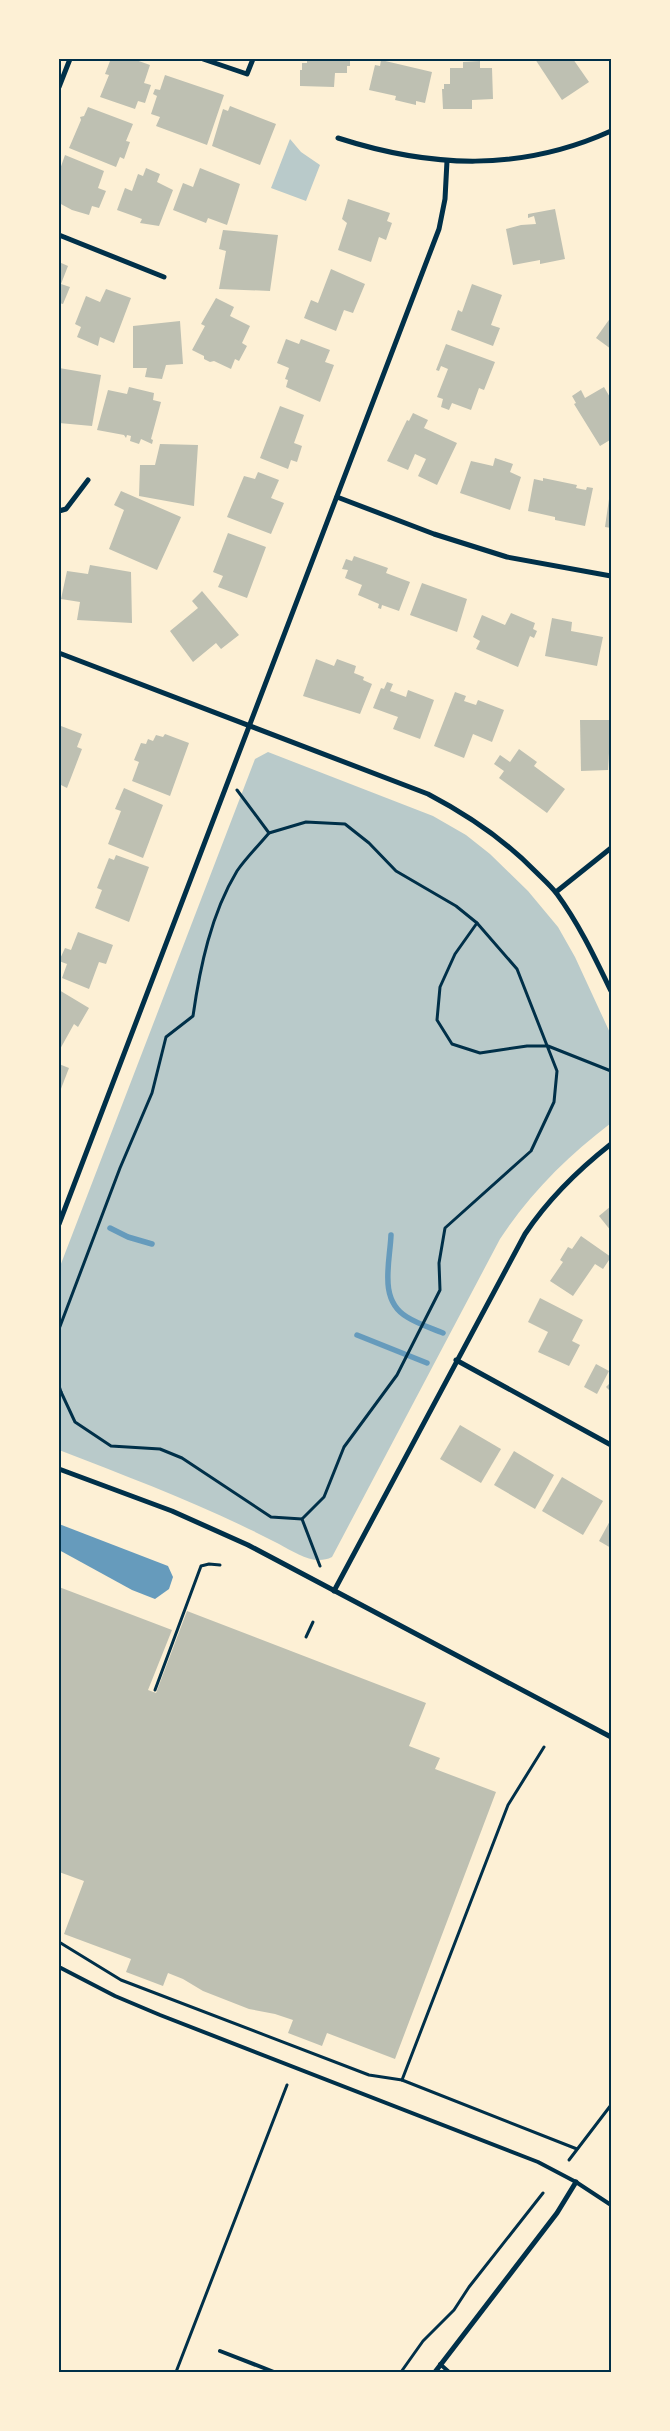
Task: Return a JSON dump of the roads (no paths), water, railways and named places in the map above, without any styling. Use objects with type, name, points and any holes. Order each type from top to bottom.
[{"type":"street","points":[[59,87],[70,59]]},
{"type":"street","points":[[203,59],[247,74],[253,59]]},
{"type":"street","points":[[338,138],[392,154],[447,161],[485,161],[523,157],[560,149],[611,131]]},
{"type":"street","points":[[59,1224],[439,229],[445,199],[447,161]]},
{"type":"street","points":[[59,235],[164,277]]},
{"type":"street","points":[[59,510],[66,509],[88,480]]},
{"type":"street","points":[[337,497],[434,534],[498,554],[544,566],[611,576]]},
{"type":"street","points":[[59,652],[251,724],[428,794],[464,813],[500,839],[556,892],[593,953],[611,991]]},
{"type":"street","points":[[556,892],[611,848]]},
{"type":"street","points":[[334,1591],[509,1261],[536,1217],[566,1182],[611,1144]]},
{"type":"street","points":[[456,1360],[611,1445]]},
{"type":"street","points":[[59,1468],[212,1528],[611,1737]]},
{"type":"street","points":[[435,2372],[557,2213],[576,2182]]},
{"type":"lane","points":[[59,1966],[115,1996],[538,2162],[576,2182],[611,2205]]},
{"type":"lane","points":[[220,2352],[274,2372]]},
{"type":"lane","points":[[440,2364],[449,2372]]},
{"type":"water","points":[[59,1524],[168,1566],[173,1577],[169,1589],[155,1599],[132,1590],[59,1550]]},
{"type":"waterway","points":[[110,1228],[128,1237],[152,1244]]},
{"type":"waterway","points":[[391,1235],[388,1280],[392,1301],[398,1310],[407,1317],[443,1333]]},
{"type":"waterway","points":[[357,1335],[427,1363]]}]
